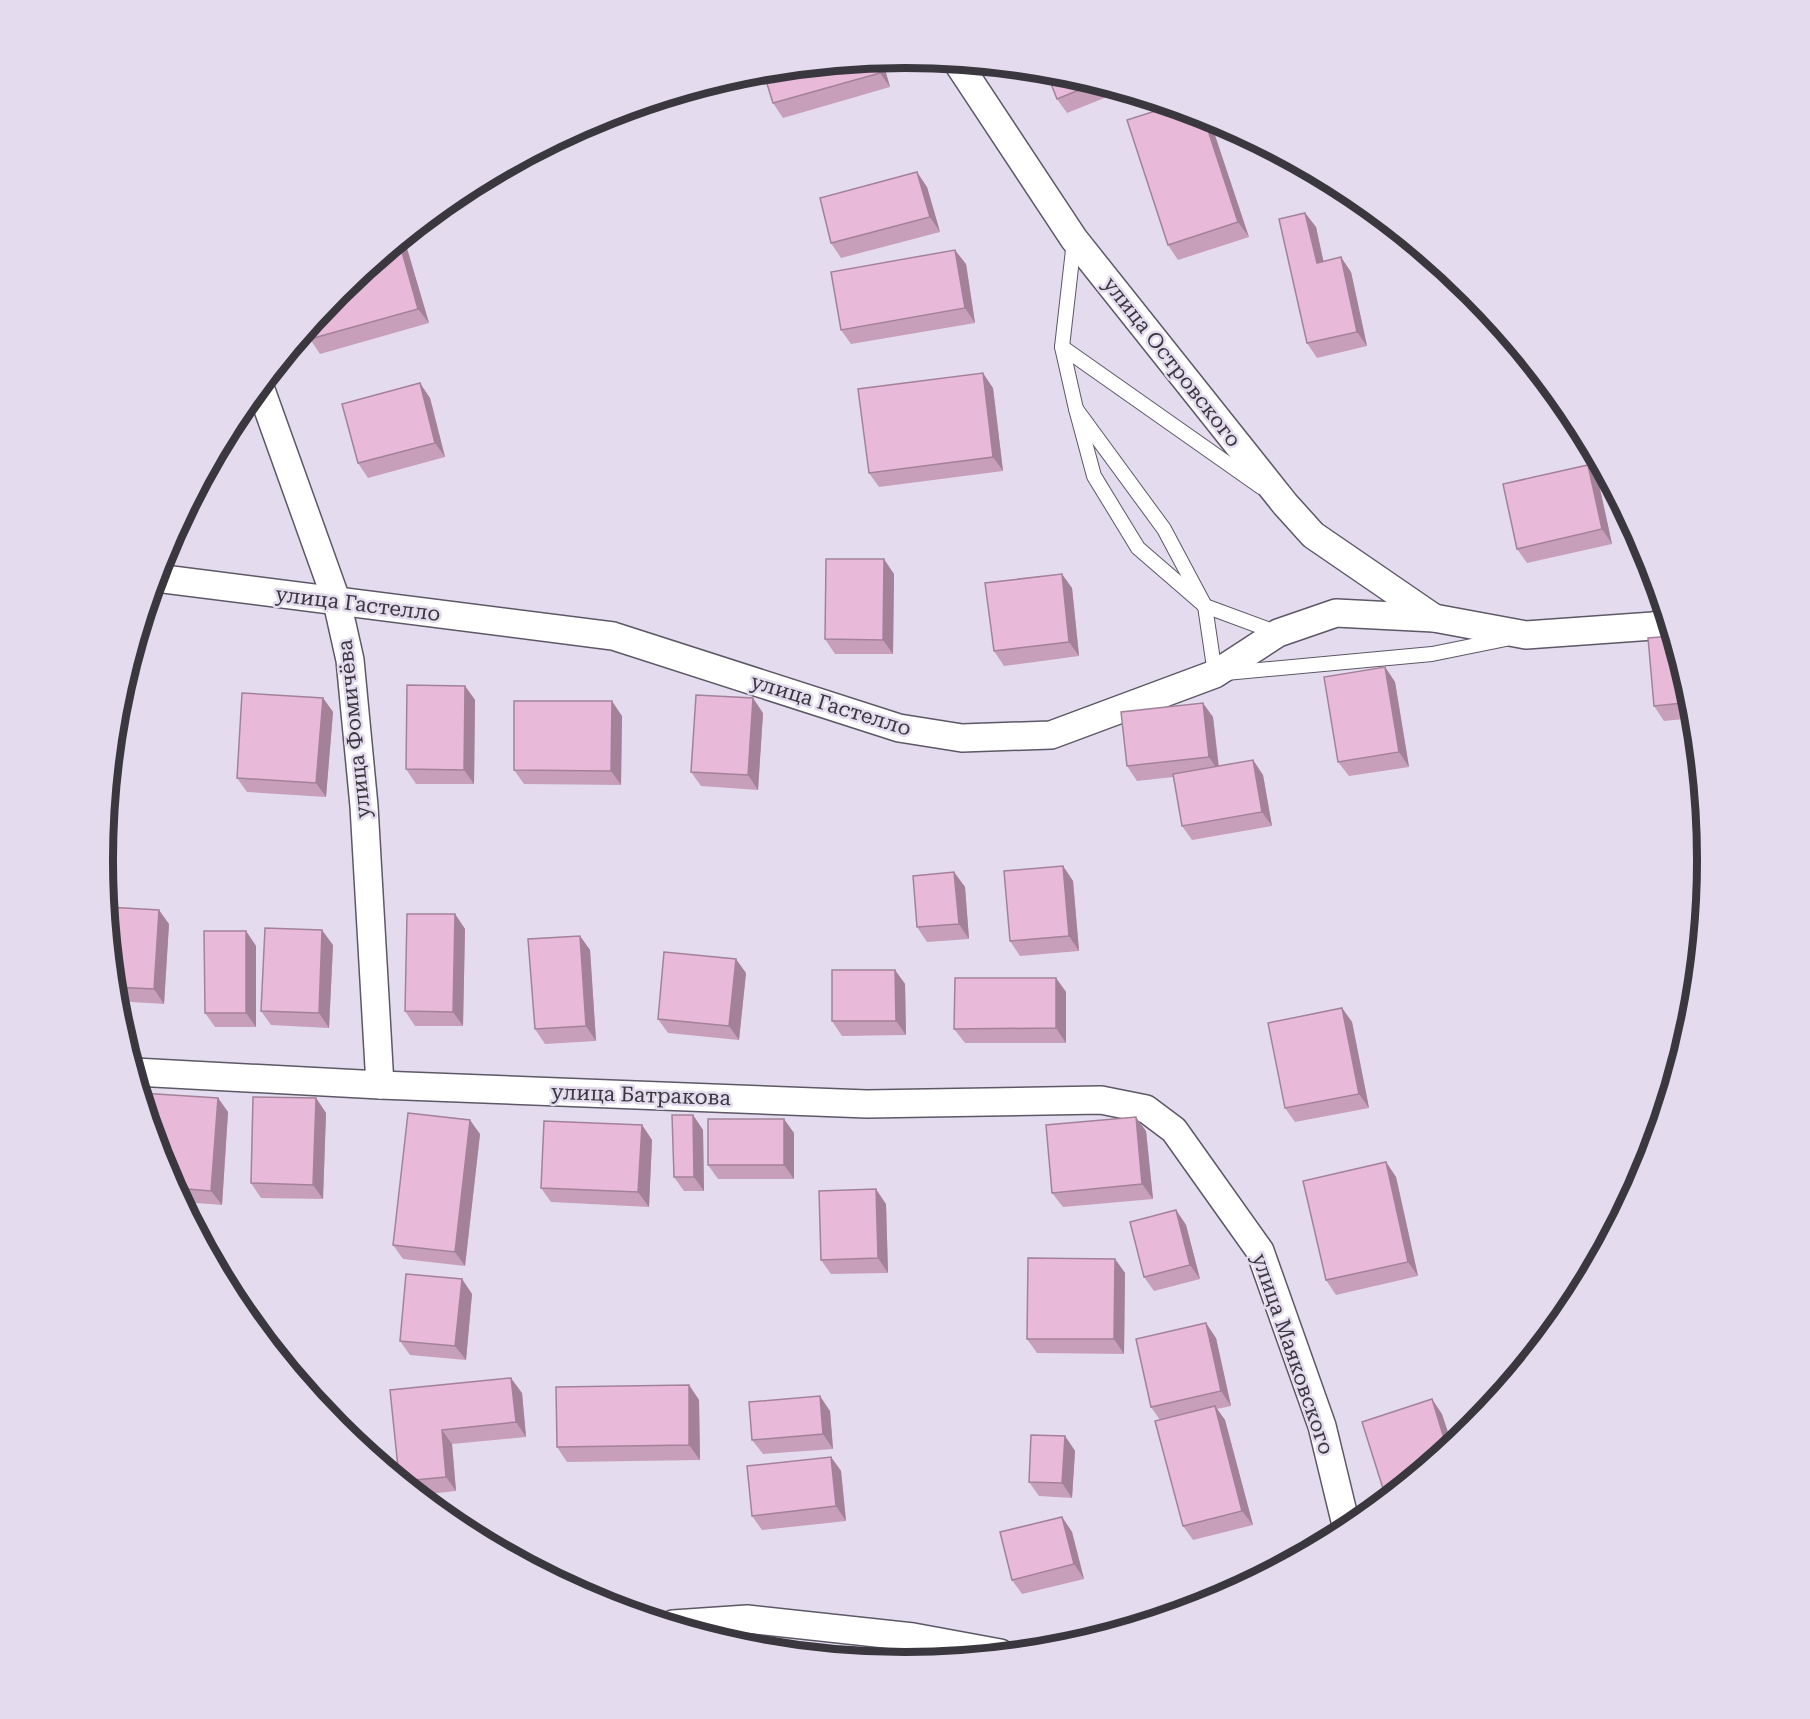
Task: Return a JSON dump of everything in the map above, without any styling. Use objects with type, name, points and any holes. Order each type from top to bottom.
[{"type":"street","name":"улица Островского","points":[[962,69],[1074,239],[1285,504],[1313,535],[1434,618]]},
{"type":"street","name":"улица Фомичёва","points":[[263,396],[338,602],[350,660],[364,806],[380,1085]]},
{"type":"street","name":"улица Гастелло","points":[[165,579],[613,636],[899,728],[962,738],[1051,735],[1215,674],[1278,633],[1336,613],[1434,618],[1526,635],[1661,624]]},
{"type":"street","name":"улица Батракова","points":[[143,1072],[380,1085],[867,1104],[1101,1100],[1146,1109]]},
{"type":"street","name":"улица Маяковского","points":[[1146,1109],[1174,1130],[1260,1251],[1322,1426],[1344,1518]]},
{"type":"street","points":[[693,1623],[747,1619],[914,1649],[945,1650]]},
{"type":"lane","points":[[1074,239],[1062,347],[1094,476],[1138,548],[1205,606],[1278,633]]},
{"type":"lane","points":[[1062,347],[1285,504]]},
{"type":"lane","points":[[1076,409],[1164,529],[1205,606],[1215,674],[1432,654],[1526,635]]},
{"type":"building","points":[[853,69],[879,69],[880,73],[773,103],[766,80]]},
{"type":"building","points":[[1050,81],[1083,88],[1057,99]]},
{"type":"building","points":[[1159,110],[1207,128],[1238,222],[1168,245],[1127,120]]},
{"type":"building","points":[[917,172],[930,217],[831,243],[820,198]]},
{"type":"building","points":[[1305,213],[1317,263],[1341,257],[1357,332],[1307,343],[1279,219]]},
{"type":"building","points":[[401,249],[418,309],[310,339],[345,299]]},
{"type":"building","points":[[955,250],[965,308],[841,330],[831,272]]},
{"type":"building","points":[[983,373],[993,457],[869,473],[858,389]]},
{"type":"building","points":[[420,383],[435,443],[358,463],[342,404]]},
{"type":"building","points":[[1588,465],[1602,529],[1517,549],[1503,484]]},
{"type":"building","points":[[826,559],[884,559],[883,640],[825,639]]},
{"type":"building","points":[[1062,574],[1069,642],[994,651],[985,583]]},
{"type":"building","points":[[1664,637],[1682,703],[1654,706],[1648,638]]},
{"type":"building","points":[[1385,667],[1399,752],[1338,762],[1324,677]]},
{"type":"building","points":[[407,685],[465,686],[464,770],[406,769]]},
{"type":"building","points":[[242,693],[323,698],[316,783],[237,778]]},
{"type":"building","points":[[696,695],[753,698],[748,775],[691,772]]},
{"type":"building","points":[[514,701],[612,701],[611,771],[514,770]]},
{"type":"building","points":[[1203,703],[1209,757],[1127,766],[1121,712]]},
{"type":"building","points":[[1253,760],[1262,812],[1182,826],[1173,774]]},
{"type":"building","points":[[1063,866],[1069,936],[1010,941],[1004,871]]},
{"type":"building","points":[[954,872],[959,924],[917,927],[913,876]]},
{"type":"building","points":[[115,907],[159,910],[154,989],[124,987]]},
{"type":"building","points":[[407,914],[455,914],[453,1012],[405,1011]]},
{"type":"building","points":[[265,928],[322,930],[319,1013],[261,1011]]},
{"type":"building","points":[[204,931],[246,931],[246,1013],[205,1013]]},
{"type":"building","points":[[580,936],[586,1026],[535,1029],[528,939]]},
{"type":"building","points":[[664,952],[736,959],[729,1026],[658,1019]]},
{"type":"building","points":[[832,970],[895,970],[896,1021],[832,1021]]},
{"type":"building","points":[[955,978],[1056,978],[1056,1028],[954,1029]]},
{"type":"building","points":[[1342,1008],[1359,1094],[1285,1108],[1268,1023]]},
{"type":"building","points":[[149,1094],[218,1098],[211,1191],[185,1189],[173,1163]]},
{"type":"building","points":[[253,1097],[316,1098],[313,1185],[251,1183]]},
{"type":"building","points":[[408,1113],[470,1120],[455,1252],[393,1245]]},
{"type":"building","points":[[672,1115],[693,1115],[694,1177],[674,1177]]},
{"type":"building","points":[[1136,1117],[1142,1184],[1052,1193],[1046,1125]]},
{"type":"building","points":[[708,1119],[784,1119],[784,1165],[708,1165]]},
{"type":"building","points":[[544,1121],[642,1125],[638,1192],[541,1188]]},
{"type":"building","points":[[1386,1162],[1408,1262],[1326,1280],[1303,1181]]},
{"type":"building","points":[[876,1189],[878,1258],[821,1260],[819,1191]]},
{"type":"building","points":[[1176,1210],[1190,1265],[1144,1277],[1130,1222]]},
{"type":"building","points":[[1028,1258],[1115,1259],[1114,1339],[1027,1339]]},
{"type":"building","points":[[406,1274],[462,1279],[455,1346],[400,1341]]},
{"type":"building","points":[[1206,1323],[1221,1391],[1151,1407],[1136,1339]]},
{"type":"building","points":[[511,1378],[516,1422],[442,1430],[446,1477],[413,1480],[398,1467],[390,1390]]},
{"type":"building","points":[[689,1385],[689,1445],[557,1447],[556,1387]]},
{"type":"building","points":[[820,1396],[823,1434],[752,1440],[749,1402]]},
{"type":"building","points":[[1432,1399],[1444,1439],[1384,1490],[1362,1422]]},
{"type":"building","points":[[1215,1406],[1242,1511],[1183,1526],[1155,1421]]},
{"type":"building","points":[[1031,1435],[1065,1436],[1062,1483],[1029,1482]]},
{"type":"building","points":[[831,1457],[836,1506],[752,1516],[747,1466]]},
{"type":"building","points":[[1062,1517],[1074,1564],[1012,1580],[1000,1532]]}]
